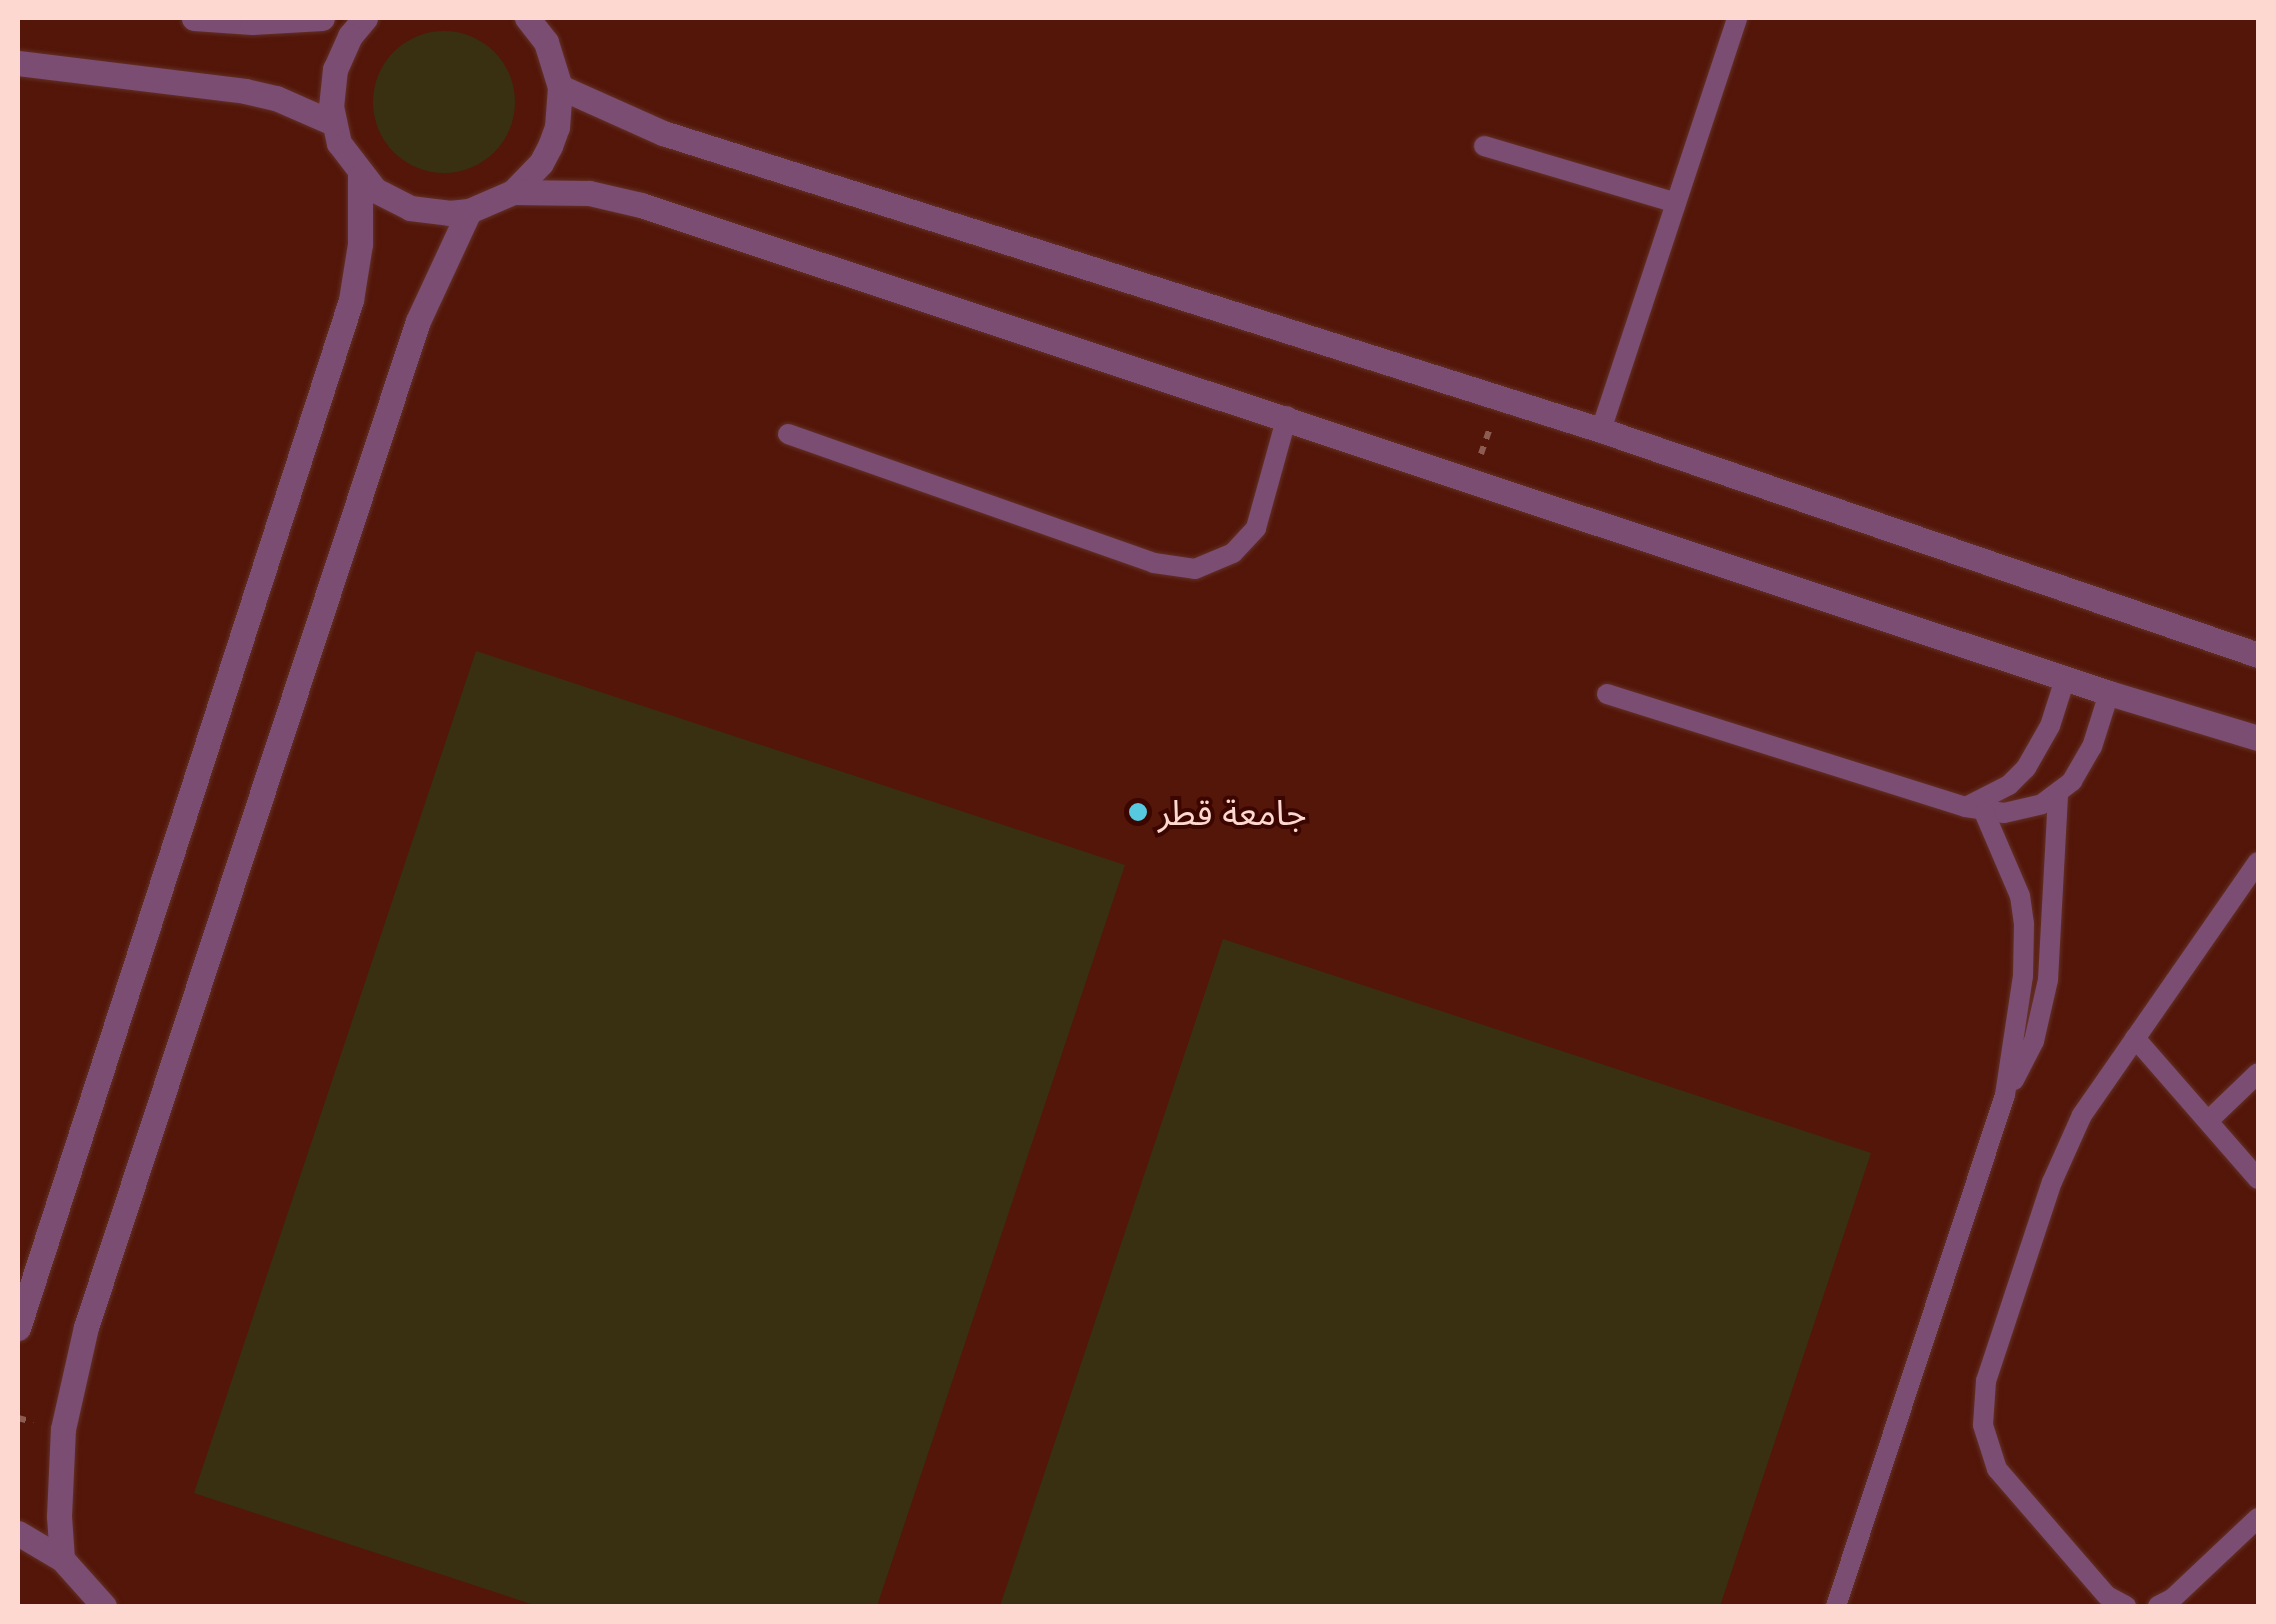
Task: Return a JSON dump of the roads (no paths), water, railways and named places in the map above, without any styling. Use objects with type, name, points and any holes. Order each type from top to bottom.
[{"type":"street","points":[[194,18],[252,22],[322,18]]},
{"type":"street","points":[[365,18],[350,36],[335,69],[333,124],[360,176],[375,190],[410,208],[430,213],[470,211],[513,192],[541,163],[550,146],[557,127],[560,88],[546,42],[530,19]]},
{"type":"street","points":[[18,63],[246,90],[276,98],[333,124]]},
{"type":"street","points":[[560,88],[694,144],[1601,430],[2258,656]]},
{"type":"street","points":[[18,1328],[351,300],[360,244],[360,176]]},
{"type":"street","points":[[513,192],[589,193],[642,205],[1286,416],[2109,694],[2258,738]]},
{"type":"street","points":[[62,1559],[59,1502],[63,1429],[86,1326],[418,321],[470,211]]},
{"type":"street","points":[[18,1533],[62,1559],[104,1606]]},
{"type":"lane","points":[[1601,430],[1738,18]]},
{"type":"lane","points":[[1484,146],[1676,203]]},
{"type":"lane","points":[[788,434],[1154,563],[1195,570],[1233,553],[1256,528],[1286,416]]},
{"type":"lane","points":[[1975,810],[2026,768],[2050,726],[2065,678]]},
{"type":"lane","points":[[1607,694],[1975,810],[2023,810],[2058,794],[2084,765],[2109,694]]},
{"type":"lane","points":[[2005,1095],[2034,1040],[2048,980],[2058,794]]},
{"type":"lane","points":[[1836,1606],[2005,1095],[2020,1005],[2024,924],[2020,896],[1975,810]]},
{"type":"lane","points":[[2126,1606],[2107,1596],[1997,1469],[1982,1426],[1986,1381],[2052,1182],[2082,1115],[2258,862]]},
{"type":"lane","points":[[2134,1038],[2258,1179]]},
{"type":"lane","points":[[2208,1122],[2258,1073]]},
{"type":"lane","points":[[2158,1606],[2172,1599],[2258,1518]]},
{"type":"place","name":"جامعة قطر","points":[[1138,812]]}]
